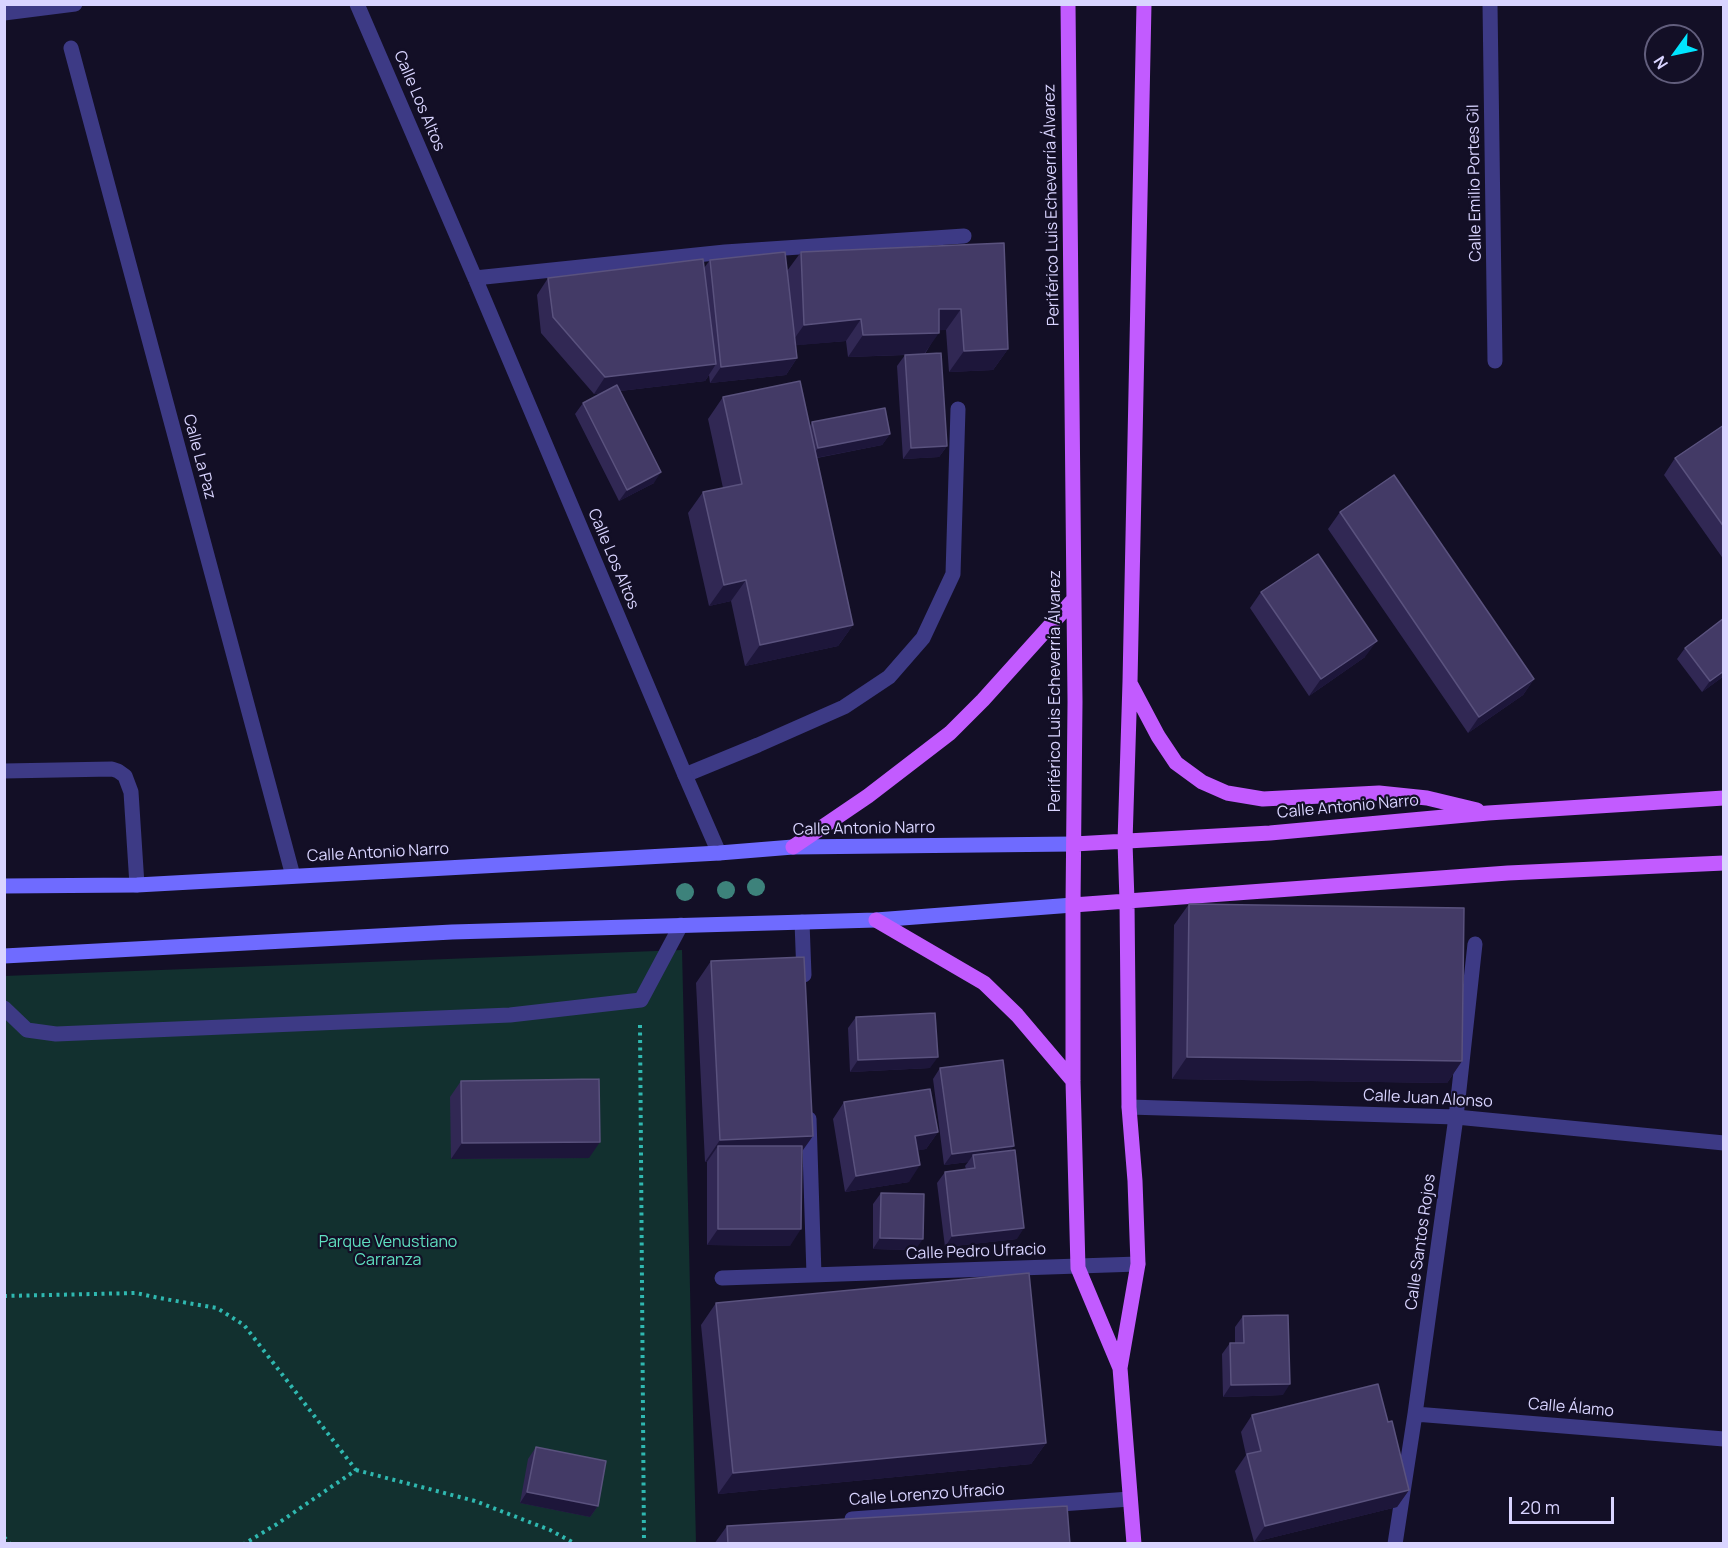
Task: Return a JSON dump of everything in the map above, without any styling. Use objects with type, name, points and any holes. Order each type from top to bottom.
[{"type":"main road","name":"Periférico Luis Echeverría Álvarez","points":[[1068,4],[1076,702],[1073,1081],[1078,1268],[1120,1368]]},
{"type":"main road","name":"Periférico Luis Echeverría Álvarez","points":[[1134,1544],[1120,1368],[1138,1264],[1129,1107],[1125,842],[1144,4]]},
{"type":"main road","points":[[793,847],[868,796],[950,733],[983,700],[1074,599]]},
{"type":"main road","points":[[1130,682],[1158,736],[1176,763],[1202,783],[1227,793],[1263,799],[1378,793],[1427,798],[1488,813]]},
{"type":"main road","name":"Calle Antonio Narro","points":[[4,886],[137,885],[793,847],[1125,842],[1270,833],[1488,813],[1724,798]]},
{"type":"main road","points":[[4,956],[452,932],[876,920],[1508,873],[1724,863]]},
{"type":"main road","points":[[876,920],[984,983],[1017,1015],[1073,1081]]},
{"type":"street","points":[[4,13],[75,4]]},
{"type":"street","name":"Calle Los Altos","points":[[357,4],[719,853]]},
{"type":"street","name":"Calle Emilio Portes Gil","points":[[1490,4],[1495,361]]},
{"type":"street","name":"Calle La Paz","points":[[71,48],[293,876]]},
{"type":"street","points":[[475,278],[725,252],[964,236]]},
{"type":"street","points":[[685,775],[844,707],[889,677],[922,638],[953,574],[958,409]]},
{"type":"street","points":[[4,771],[112,769],[125,776],[131,792],[137,885]]},
{"type":"street","points":[[801,921],[804,990]]},
{"type":"street","points":[[4,1008],[27,1030],[56,1034],[510,1015],[641,1000],[681,925]]},
{"type":"street","name":"Calle Santos Rojos","points":[[1395,1544],[1456,1117],[1475,944]]},
{"type":"street","points":[[809,1105],[814,1275]]},
{"type":"street","name":"Calle Juan Alonso","points":[[1129,1107],[1456,1117],[1724,1143]]},
{"type":"street","name":"Calle Pedro Ufracio","points":[[722,1278],[1078,1268],[1138,1264]]},
{"type":"street","name":"Calle Álamo","points":[[1415,1414],[1724,1439]]},
{"type":"street","name":"Calle Lorenzo Ufracio","points":[[841,1519],[1131,1499]]},
{"type":"path","points":[[641,1000],[639,1048],[644,1544]]},
{"type":"path","points":[[4,1296],[136,1293],[217,1308],[243,1325],[356,1470],[475,1501],[550,1530],[576,1544]]},
{"type":"path","points":[[244,1544],[356,1470]]},
{"type":"path","points":[[4,1537],[10,1544]]},
{"type":"green space","name":"Parque Venustiano Carranza","points":[[682,950],[696,1543],[5,1543],[4,976]]},
{"type":"building","points":[[1004,243],[1008,349],[964,351],[961,309],[939,309],[939,333],[863,335],[861,319],[804,325],[801,252]]},
{"type":"building","points":[[785,252],[797,358],[721,367],[710,260]]},
{"type":"building","points":[[703,259],[716,364],[605,377],[553,317],[548,278]]},
{"type":"building","points":[[941,353],[947,446],[911,448],[905,355]]},
{"type":"building","points":[[800,381],[853,625],[760,645],[746,580],[724,585],[703,492],[742,484],[723,397]]},
{"type":"building","points":[[617,385],[661,472],[627,490],[583,403]]},
{"type":"building","points":[[885,408],[890,434],[818,448],[812,422]]},
{"type":"building","points":[[1724,425],[1724,527],[1675,458]]},
{"type":"building","points":[[1394,475],[1534,679],[1479,717],[1340,512]]},
{"type":"building","points":[[1318,554],[1377,641],[1321,679],[1261,592]]},
{"type":"building","points":[[1724,618],[1724,671],[1710,681],[1685,648]]},
{"type":"building","points":[[1189,904],[1464,908],[1462,1061],[1187,1057]]},
{"type":"building","points":[[804,957],[813,1136],[720,1140],[711,961]]},
{"type":"building","points":[[935,1013],[938,1057],[858,1060],[856,1017]]},
{"type":"building","points":[[1003,1060],[1014,1146],[952,1154],[940,1068]]},
{"type":"building","points":[[599,1079],[600,1142],[462,1143],[461,1081]]},
{"type":"building","points":[[930,1089],[938,1132],[915,1136],[920,1165],[856,1176],[844,1102]]},
{"type":"building","points":[[718,1146],[802,1146],[801,1229],[718,1229]]},
{"type":"building","points":[[1015,1150],[1024,1228],[952,1236],[945,1172],[975,1168],[973,1155]]},
{"type":"building","points":[[881,1193],[924,1194],[923,1239],[880,1238]]},
{"type":"building","points":[[1029,1273],[1046,1443],[733,1473],[716,1303]]},
{"type":"building","points":[[1288,1315],[1290,1384],[1231,1385],[1230,1343],[1244,1343],[1243,1316]]},
{"type":"building","points":[[1378,1384],[1388,1422],[1392,1421],[1409,1490],[1265,1526],[1247,1454],[1261,1451],[1252,1415]]},
{"type":"building","points":[[536,1447],[606,1461],[598,1506],[527,1492]]},
{"type":"building","points":[[1067,1506],[1070,1544],[728,1544],[727,1526]]}]
